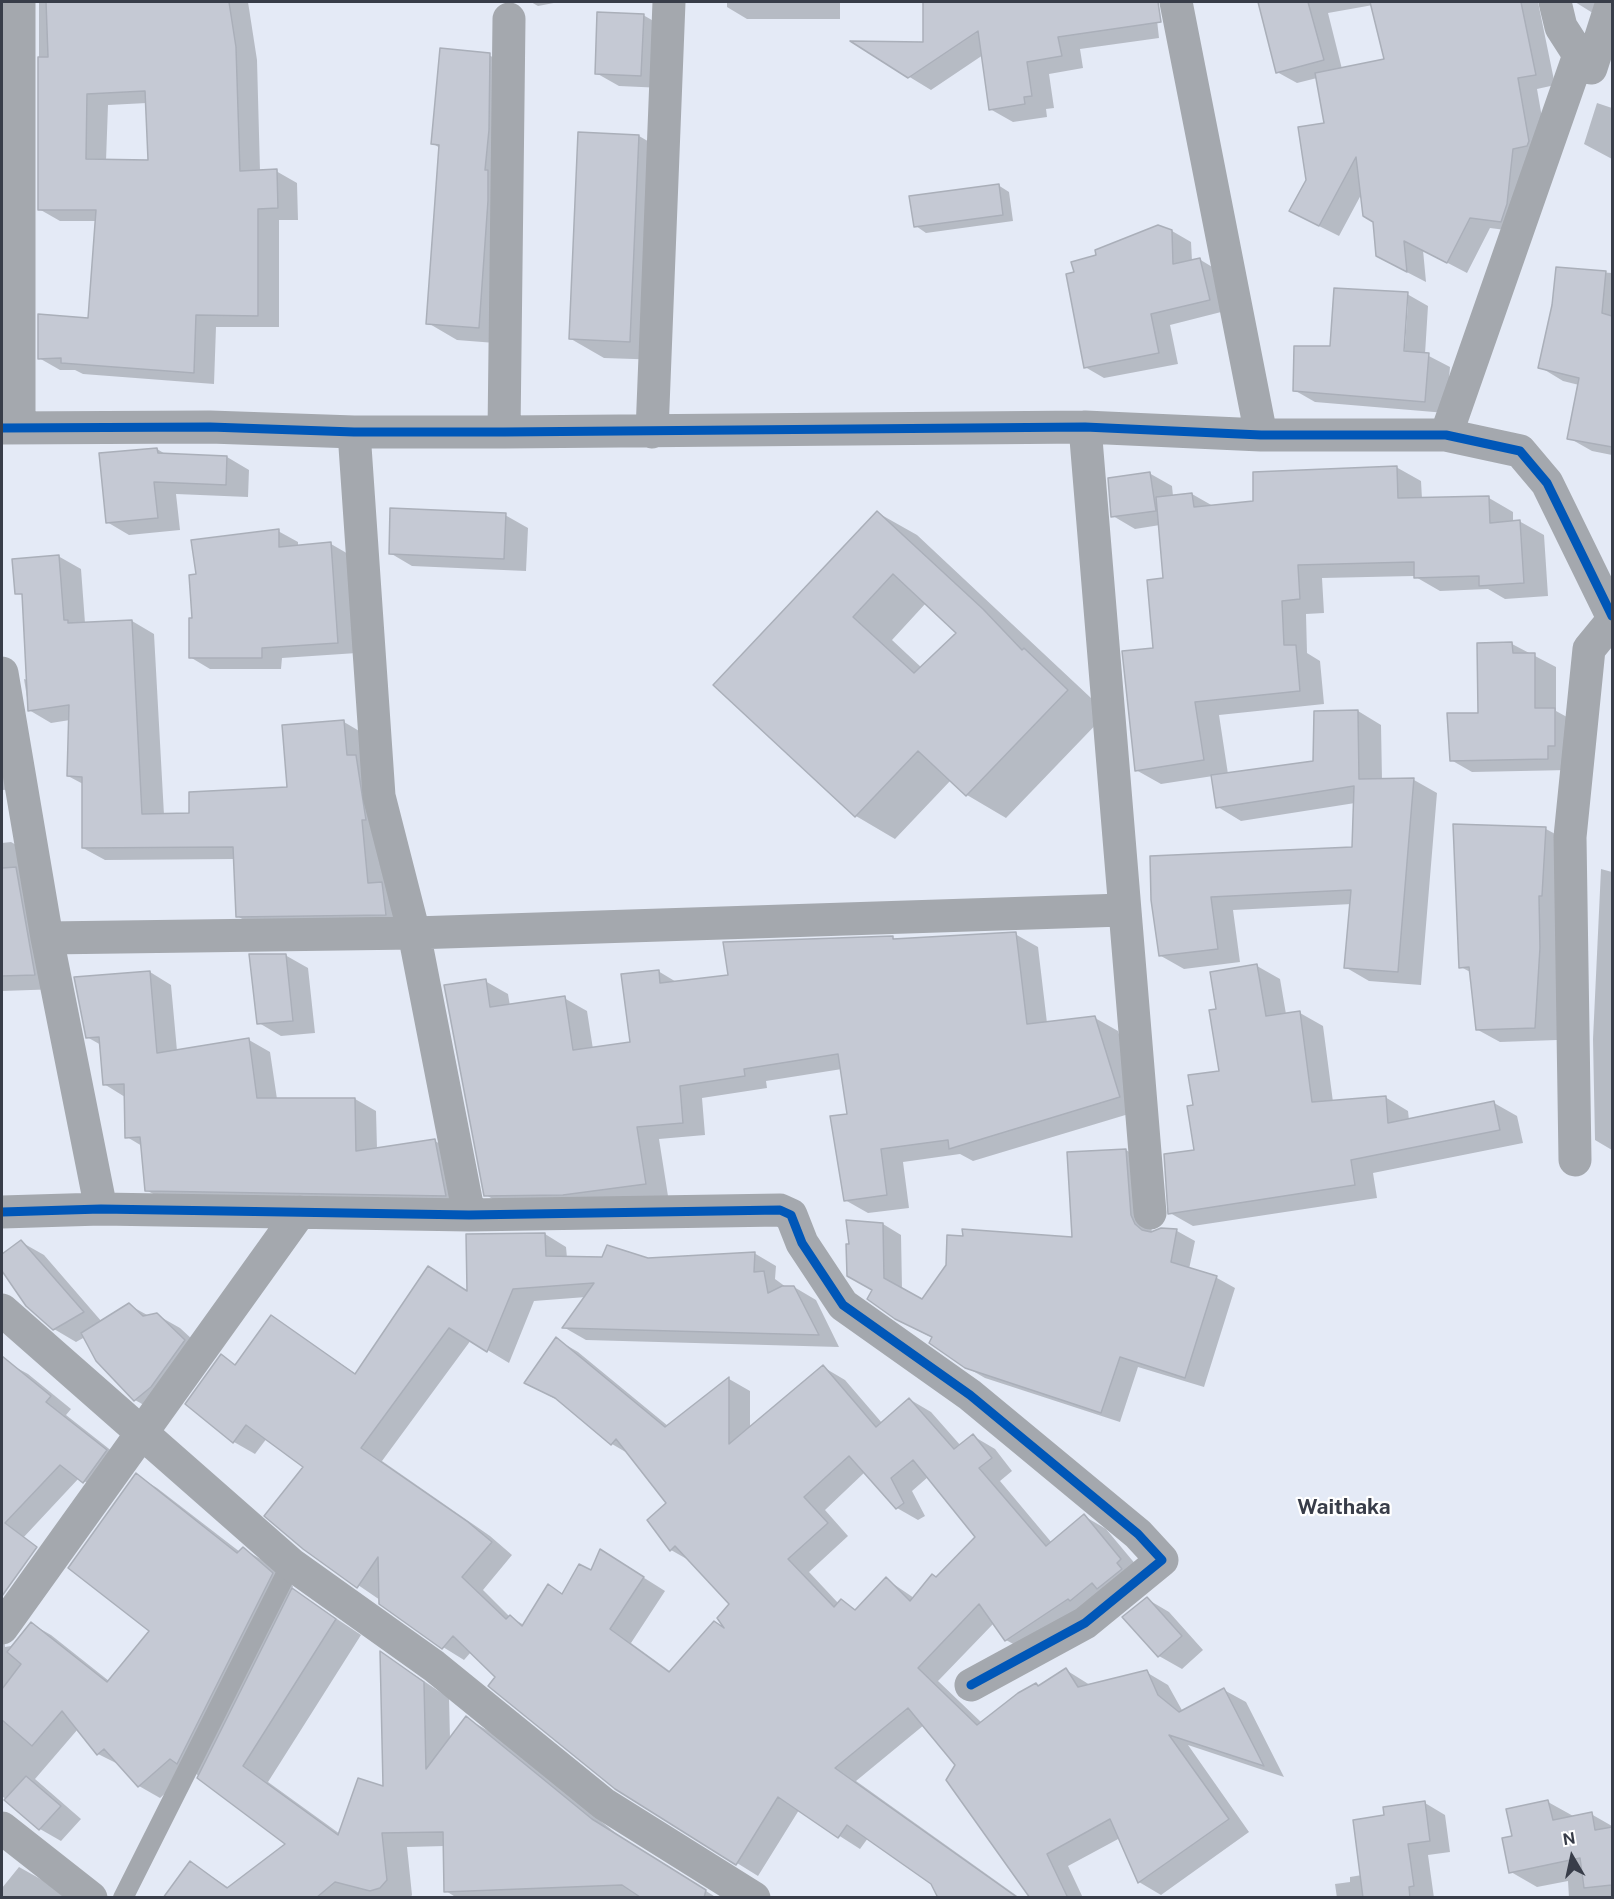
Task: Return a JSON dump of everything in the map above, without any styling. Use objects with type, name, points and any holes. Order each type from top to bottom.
[{"type":"street","points":[[19,2],[10,427],[210,427],[354,432],[652,432],[1085,427],[1261,435],[1446,435],[1520,451],[1547,483],[1612,616]]},
{"type":"street","points":[[652,432],[669,2]]},
{"type":"street","points":[[1176,2],[1261,435]]},
{"type":"street","points":[[1555,2],[1561,27],[1594,66]]},
{"type":"street","points":[[1446,435],[1594,66],[1612,3]]},
{"type":"street","points":[[504,432],[509,19]]},
{"type":"street","points":[[1085,427],[1123,910],[1150,1213]]},
{"type":"street","points":[[354,432],[379,796],[414,933],[469,1215]]},
{"type":"street","points":[[1575,1160],[1570,837],[1589,649],[1612,621]]},
{"type":"street","points":[[2,673],[47,938],[101,1209]]},
{"type":"street","points":[[47,938],[414,933],[1123,910]]},
{"type":"street","points":[[2,1212],[101,1209],[469,1215],[780,1210],[792,1215],[802,1243],[843,1305],[970,1395],[1138,1534],[1162,1560],[1085,1623],[971,1685]]},
{"type":"street","points":[[2,1628],[300,1212]]},
{"type":"street","points":[[2,1310],[291,1564],[434,1666],[604,1804],[754,1898]]},
{"type":"street","points":[[2,1828],[91,1898]]},
{"type":"lane","points":[[123,1898],[291,1564]]},
{"type":"building","points":[[46,2],[229,2],[236,47],[240,171],[277,169],[278,208],[258,209],[258,316],[196,315],[194,373],[61,363],[61,358],[38,359],[38,314],[88,318],[96,210],[38,210],[38,57],[48,57]],"holes":[[[145,91],[148,160],[86,159],[87,94]]]},
{"type":"building","points":[[923,2],[1158,2],[1161,22],[1058,37],[1062,56],[1027,62],[1032,96],[1024,97],[1025,104],[989,110],[978,31],[908,78],[850,41],[923,42]]},
{"type":"building","points":[[1258,2],[1308,2],[1324,60],[1276,73]]},
{"type":"building","points":[[1370,2],[1521,2],[1536,75],[1518,78],[1529,141],[1527,146],[1513,149],[1507,204],[1501,222],[1470,218],[1447,263],[1404,241],[1407,272],[1376,256],[1373,222],[1363,216],[1356,157],[1319,226],[1289,211],[1306,180],[1298,127],[1324,123],[1315,73],[1384,59]]},
{"type":"building","points":[[597,12],[644,14],[641,76],[595,74]]},
{"type":"building","points":[[440,48],[490,53],[489,130],[485,170],[488,170],[488,201],[479,328],[426,324],[439,145],[431,144]]},
{"type":"building","points":[[578,132],[639,135],[630,342],[569,339]]},
{"type":"building","points":[[999,184],[1003,215],[914,227],[909,196]]},
{"type":"building","points":[[1158,225],[1172,230],[1173,264],[1200,258],[1210,300],[1151,314],[1159,353],[1084,368],[1066,274],[1074,272],[1071,262],[1096,255],[1095,250]]},
{"type":"building","points":[[1556,267],[1606,271],[1602,313],[1612,316],[1612,447],[1567,439],[1579,378],[1538,368],[1552,305]]},
{"type":"building","points":[[1334,288],[1408,292],[1404,351],[1429,353],[1425,402],[1293,391],[1294,346],[1330,346]]},
{"type":"building","points":[[157,448],[158,453],[227,456],[226,485],[154,482],[158,518],[106,523],[99,453]]},
{"type":"building","points":[[1397,466],[1398,498],[1489,496],[1490,523],[1520,520],[1524,583],[1479,586],[1479,576],[1414,578],[1414,562],[1298,565],[1300,599],[1282,601],[1284,645],[1296,645],[1300,691],[1195,702],[1204,760],[1135,771],[1122,651],[1153,648],[1147,580],[1163,578],[1156,497],[1192,493],[1194,507],[1253,501],[1253,472]]},
{"type":"building","points":[[1150,472],[1156,511],[1111,517],[1108,478]]},
{"type":"building","points":[[390,508],[506,513],[504,559],[389,554]]},
{"type":"building","points":[[877,511],[983,609],[1022,650],[1024,648],[1068,690],[966,796],[918,751],[855,817],[713,685]],"holes":[[[893,574],[956,633],[914,673],[853,617]]]},
{"type":"building","points":[[279,529],[279,547],[331,542],[338,643],[262,648],[262,658],[189,658],[189,618],[192,618],[189,575],[196,574],[191,540]]},
{"type":"building","points":[[59,555],[64,620],[68,620],[68,623],[132,620],[142,814],[189,813],[189,792],[287,787],[282,725],[344,720],[347,755],[356,755],[366,820],[362,820],[368,883],[382,882],[386,915],[236,917],[233,847],[82,848],[82,777],[67,776],[69,705],[28,711],[22,594],[15,594],[12,559]]},
{"type":"building","points":[[1512,642],[1513,653],[1535,653],[1535,708],[1555,708],[1555,746],[1548,746],[1548,759],[1450,761],[1447,713],[1478,713],[1477,643]]},
{"type":"building","points":[[1358,710],[1359,779],[1414,778],[1398,972],[1344,968],[1351,890],[1211,897],[1218,949],[1159,956],[1151,900],[1150,856],[1352,847],[1354,786],[1216,808],[1211,775],[1313,761],[1314,711]]},
{"type":"building","points":[[1453,824],[1546,827],[1542,896],[1539,896],[1540,948],[1535,1028],[1476,1030],[1469,967],[1459,968]]},
{"type":"building","points":[[16,867],[35,975],[2,976],[2,868]]},
{"type":"building","points":[[1016,932],[1027,1024],[1095,1016],[1120,1097],[949,1149],[948,1140],[881,1149],[887,1195],[844,1201],[830,1116],[847,1114],[838,1054],[744,1069],[745,1076],[680,1086],[683,1123],[637,1127],[646,1184],[563,1195],[484,1196],[444,985],[486,979],[490,1007],[565,996],[573,1050],[630,1042],[621,974],[659,970],[660,983],[728,975],[723,942],[893,936],[893,939]]},
{"type":"building","points":[[249,954],[286,954],[293,1021],[257,1024]]},
{"type":"building","points":[[1257,964],[1266,1016],[1300,1011],[1312,1102],[1386,1096],[1388,1123],[1494,1101],[1500,1130],[1351,1160],[1355,1185],[1168,1214],[1164,1154],[1194,1150],[1187,1106],[1193,1105],[1188,1075],[1219,1071],[1209,1010],[1216,1009],[1210,972]]},
{"type":"building","points":[[150,971],[157,1053],[249,1038],[257,1098],[355,1098],[356,1151],[435,1139],[446,1196],[145,1191],[140,1137],[125,1138],[124,1084],[103,1085],[99,1037],[86,1038],[74,977]]},
{"type":"building","points":[[1126,1149],[1131,1215],[1135,1224],[1142,1230],[1151,1232],[1161,1228],[1177,1229],[1171,1262],[1217,1276],[1185,1378],[1120,1357],[1101,1413],[965,1368],[929,1343],[932,1337],[895,1319],[867,1299],[872,1290],[847,1276],[846,1244],[849,1244],[846,1220],[883,1223],[884,1278],[922,1299],[946,1265],[947,1235],[963,1236],[962,1229],[1072,1237],[1067,1152]]},
{"type":"building","points":[[545,1233],[546,1256],[602,1257],[607,1245],[648,1258],[755,1252],[754,1272],[764,1271],[768,1293],[782,1286],[794,1286],[819,1335],[562,1328],[594,1283],[513,1289],[487,1352],[449,1328],[361,1448],[468,1522],[492,1542],[462,1577],[506,1619],[510,1615],[522,1626],[548,1584],[562,1594],[579,1564],[591,1570],[600,1549],[644,1577],[610,1629],[669,1672],[714,1621],[724,1628],[717,1618],[729,1604],[675,1546],[670,1551],[647,1520],[666,1503],[616,1439],[611,1445],[555,1398],[524,1383],[556,1337],[665,1427],[729,1377],[729,1444],[823,1365],[876,1427],[909,1398],[954,1449],[973,1434],[992,1458],[979,1468],[1046,1546],[1084,1514],[1121,1559],[1117,1563],[1122,1569],[1097,1589],[1092,1583],[1070,1601],[1068,1599],[1005,1641],[979,1604],[918,1668],[977,1725],[1018,1693],[1036,1683],[1038,1686],[1066,1668],[1078,1687],[1147,1670],[1158,1695],[1179,1712],[1224,1688],[1264,1766],[1169,1735],[1229,1819],[1138,1883],[1110,1819],[1047,1854],[1068,1898],[1030,1898],[946,1780],[955,1765],[908,1708],[835,1768],[1018,1898],[938,1898],[931,1884],[847,1825],[838,1838],[778,1797],[736,1865],[615,1789],[488,1686],[495,1677],[453,1636],[442,1649],[379,1604],[378,1557],[357,1588],[303,1549],[264,1516],[303,1467],[246,1425],[233,1443],[185,1404],[221,1354],[235,1365],[271,1315],[355,1374],[428,1266],[467,1291],[466,1234]],"holes":[[[849,1456],[896,1509],[904,1503],[891,1478],[913,1460],[975,1537],[936,1577],[932,1574],[910,1601],[886,1577],[855,1610],[841,1599],[834,1607],[788,1559],[828,1523],[804,1497]]]},
{"type":"building","points":[[21,1240],[84,1312],[53,1330],[26,1306],[2,1271],[2,1254]]},
{"type":"building","points":[[129,1303],[143,1316],[157,1313],[185,1340],[151,1387],[134,1401],[96,1361],[81,1333]]},
{"type":"building","points":[[2,1356],[51,1396],[46,1402],[107,1450],[83,1483],[60,1465],[5,1523],[37,1547],[2,1596]]},
{"type":"building","points":[[136,1473],[237,1553],[243,1547],[273,1573],[177,1764],[170,1759],[138,1787],[104,1749],[97,1755],[62,1711],[32,1746],[2,1720],[2,1689],[21,1664],[7,1652],[31,1622],[107,1682],[149,1631],[68,1568]]},
{"type":"building","points":[[292,1588],[336,1619],[243,1766],[338,1835],[358,1778],[383,1786],[380,1651],[424,1682],[426,1769],[466,1716],[592,1819],[706,1890],[704,1898],[640,1897],[622,1885],[444,1892],[443,1832],[382,1833],[387,1880],[380,1888],[370,1891],[335,1882],[316,1898],[163,1898],[190,1861],[227,1888],[285,1844],[197,1778]]},
{"type":"building","points":[[1147,1597],[1182,1636],[1158,1657],[1122,1617]]},
{"type":"building","points":[[26,1776],[61,1806],[39,1830],[4,1800]]},
{"type":"building","points":[[1548,1800],[1553,1820],[1592,1812],[1595,1830],[1612,1827],[1612,1885],[1584,1888],[1580,1858],[1509,1873],[1502,1838],[1512,1836],[1506,1809]]},
{"type":"building","points":[[1425,1801],[1430,1841],[1408,1844],[1414,1886],[1409,1887],[1410,1898],[1363,1898],[1353,1820],[1384,1815],[1383,1807]]},
{"type":"cycle path","points":[[2,428],[210,427],[354,432],[504,432],[1085,427],[1261,435],[1446,435],[1520,451],[1547,483],[1612,616]]},
{"type":"cycle path","points":[[2,1212],[101,1209],[469,1215],[780,1210],[791,1215],[802,1243],[843,1305],[970,1395],[1138,1534],[1162,1560],[1085,1623],[971,1685]]},
{"type":"district","name":"Waithaka","points":[[1344,1508]]}]
